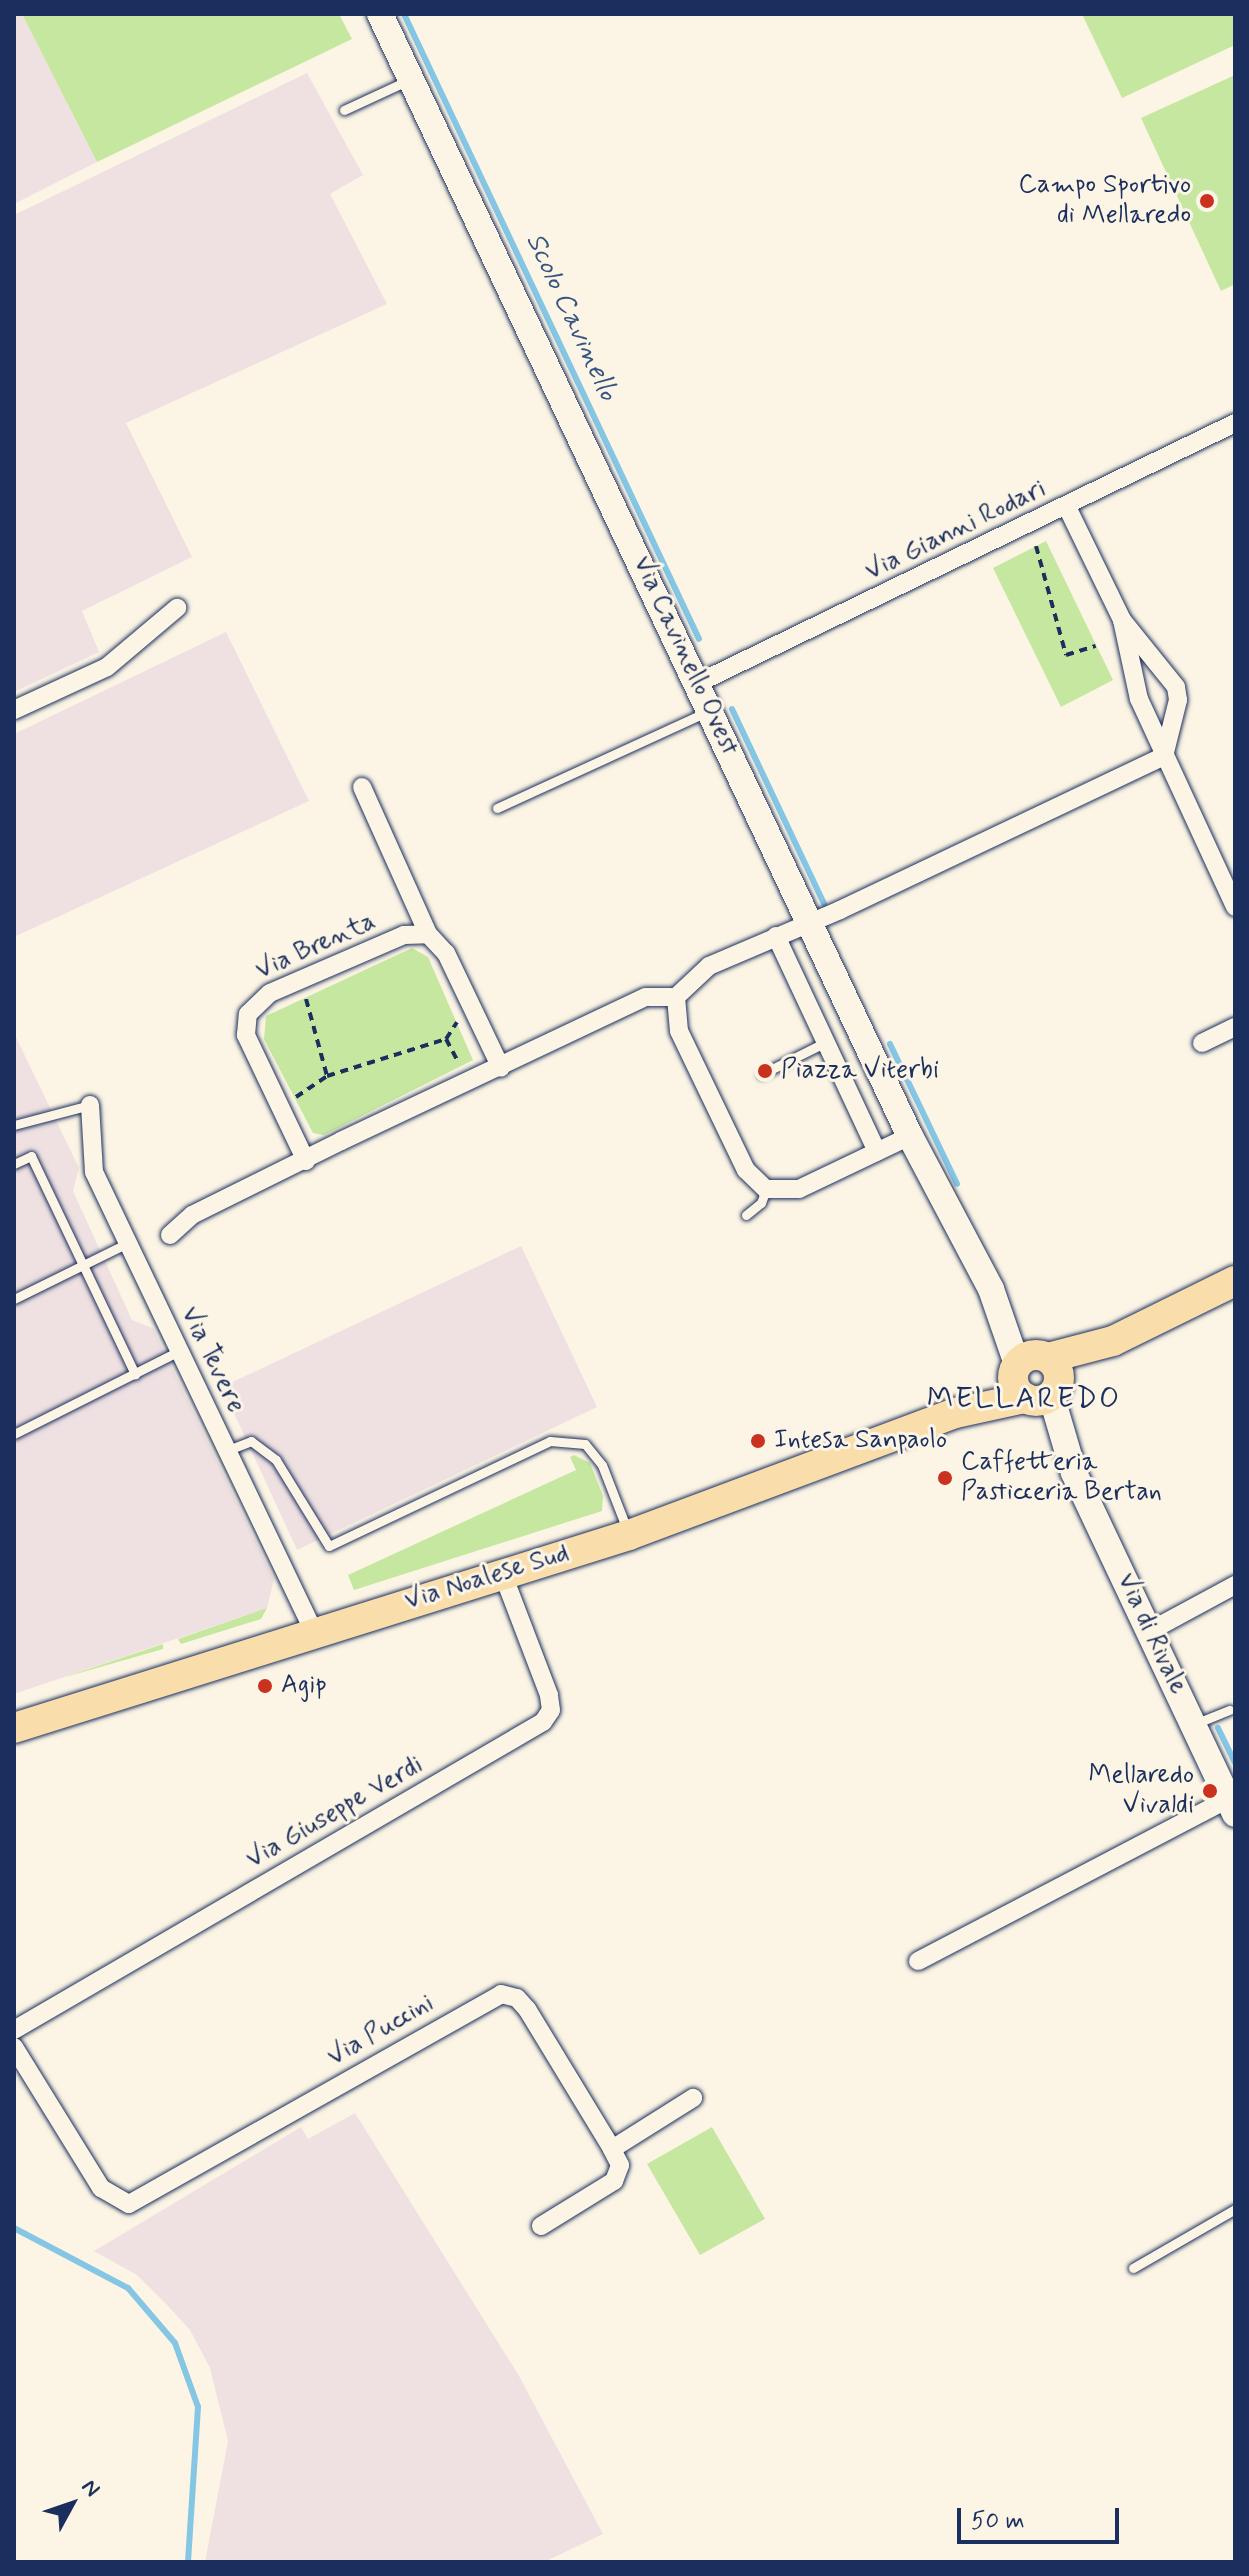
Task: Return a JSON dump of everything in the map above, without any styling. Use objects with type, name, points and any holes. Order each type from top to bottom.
[{"type":"main road","points":[[1035,1377],[1235,1281]]},
{"type":"main road","name":"Via Noalese Sud","points":[[14,1728],[502,1572],[629,1535],[956,1413],[1035,1377]]},
{"type":"street","name":"Via Cavinello Ovest","points":[[380,14],[910,1136],[1035,1377]]},
{"type":"street","name":"Via Gianni Rodari","points":[[698,683],[1235,423]]},
{"type":"street","points":[[1067,507],[1122,620],[1176,687],[1178,700],[1164,756]]},
{"type":"street","points":[[14,710],[107,667],[177,608]]},
{"type":"street","points":[[1122,620],[1135,687],[1235,907]]},
{"type":"street","points":[[170,1235],[192,1215],[646,997],[676,997],[709,966],[810,923],[1164,756]]},
{"type":"street","points":[[362,787],[428,934],[446,953],[501,1068]]},
{"type":"street","name":"Via Brenta","points":[[306,1161],[246,1035],[248,1014],[270,993],[404,935],[428,934]]},
{"type":"street","points":[[776,936],[877,1152]]},
{"type":"street","points":[[676,997],[679,1031],[746,1170],[766,1189],[799,1189],[910,1136]]},
{"type":"street","points":[[1202,1043],[1235,1027]]},
{"type":"street","name":"Via Tevere","points":[[90,1105],[94,1172],[314,1632]]},
{"type":"street","name":"Via di Rivale","points":[[1035,1377],[1066,1454],[1232,1806]]},
{"type":"street","name":"Via Giuseppe Verdi","points":[[14,2030],[543,1722],[551,1710],[549,1695],[502,1572]]},
{"type":"street","points":[[1150,1631],[1235,1585]]},
{"type":"street","points":[[918,1961],[1232,1806]]},
{"type":"street","name":"Via Puccini","points":[[14,2047],[101,2188],[118,2202],[141,2202],[501,1994],[517,1998],[527,2009],[612,2149]]},
{"type":"street","points":[[541,2226],[614,2181],[620,2165],[612,2149],[693,2098]]},
{"type":"lane","points":[[344,110],[412,79]]},
{"type":"lane","points":[[497,808],[710,710]]},
{"type":"lane","points":[[762,1074],[824,1043]]},
{"type":"lane","points":[[14,1125],[90,1105]]},
{"type":"lane","points":[[14,1164],[31,1156],[135,1374]]},
{"type":"lane","points":[[746,1215],[761,1203],[766,1189]]},
{"type":"lane","points":[[14,1299],[126,1244]]},
{"type":"lane","points":[[14,1434],[179,1351]]},
{"type":"lane","points":[[228,1450],[251,1441],[276,1460],[329,1546],[550,1441],[585,1444],[602,1465],[629,1535]]},
{"type":"lane","points":[[1194,1725],[1230,1710]]},
{"type":"lane","points":[[1133,2268],[1235,2209]]},
{"type":"path","points":[[1036,546],[1066,655],[1096,646]]},
{"type":"path","points":[[304,994],[327,1076]]},
{"type":"path","points":[[290,1101],[327,1076],[446,1039],[458,1015]]},
{"type":"path","points":[[446,1039],[463,1072]]},
{"type":"shaded area","points":[[14,14],[22,14],[97,162],[14,204]]},
{"type":"shaded area","points":[[307,73],[363,175],[330,194],[387,304],[126,423],[192,557],[82,611],[99,652],[14,692],[14,215]]},
{"type":"shaded area","points":[[226,632],[309,801],[14,937],[14,734]]},
{"type":"shaded area","points":[[14,1033],[79,1168],[73,1191],[132,1320],[153,1328],[274,1579],[267,1608],[14,1694]]},
{"type":"shaded area","points":[[521,1246],[597,1407],[297,1550],[222,1387]]},
{"type":"shaded area","points":[[355,2113],[519,2376],[603,2534],[544,2562],[205,2562],[228,2441],[210,2368],[190,2330],[168,2306],[137,2275],[94,2251],[301,2127],[308,2139]]},
{"type":"green space","points":[[22,14],[339,14],[352,39],[97,162]]},
{"type":"green space","points":[[1082,14],[1235,14],[1235,45],[1122,98]]},
{"type":"green space","name":"Campo Sportivo di Mellaredo","points":[[1235,75],[1235,284],[1221,291],[1141,118]]},
{"type":"green space","points":[[1046,541],[1113,680],[1061,707],[993,568]]},
{"type":"green space","points":[[412,948],[428,957],[473,1060],[324,1135],[313,1133],[264,1039],[266,1016]]},
{"type":"green space","points":[[574,1455],[590,1463],[603,1496],[602,1511],[354,1590],[348,1575],[576,1470],[570,1457]]},
{"type":"green space","points":[[267,1608],[261,1619],[181,1644],[178,1639]]},
{"type":"green space","points":[[163,1644],[163,1649],[62,1678]]},
{"type":"green space","points":[[712,2127],[765,2219],[700,2255],[647,2164]]},
{"type":"waterway","name":"Scolo Cavinello","points":[[404,14],[699,639]]},
{"type":"waterway","name":"Scolo Cavinello","points":[[732,709],[824,904]]},
{"type":"waterway","name":"Scolo Cavinello","points":[[890,1044],[957,1184]]},
{"type":"waterway","name":"Scolo Cavinello","points":[[1218,1728],[1235,1763]]},
{"type":"waterway","points":[[14,2228],[128,2288],[175,2343],[198,2407],[188,2562]]},
{"type":"place","name":"Campo Sportivo di Mellaredo","points":[[1207,201]]},
{"type":"place","name":"Piazza Viterbi","points":[[765,1071]]},
{"type":"place","name":"Intesa Sanpaolo","points":[[758,1441]]},
{"type":"place","name":"Caffetteria Pasticceria Bertan","points":[[945,1478]]},
{"type":"place","name":"Agip","points":[[265,1686]]},
{"type":"place","name":"Mellaredo Vivaldi","points":[[1210,1791]]},
{"type":"district","name":"MELLAREDO","points":[[1024,1399]]}]
